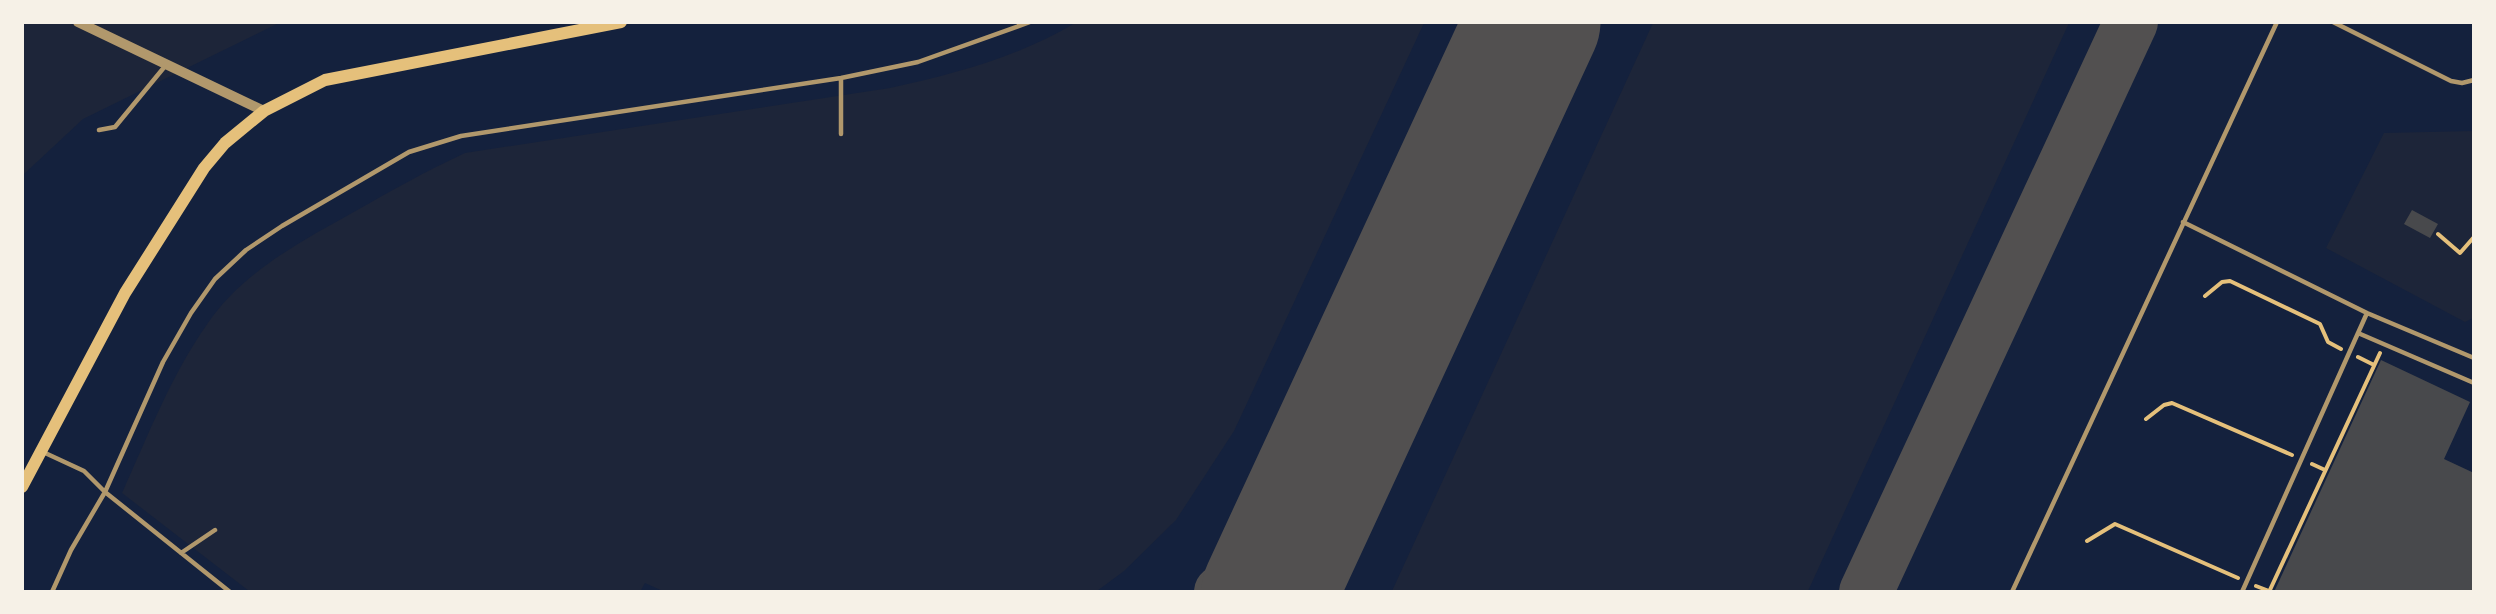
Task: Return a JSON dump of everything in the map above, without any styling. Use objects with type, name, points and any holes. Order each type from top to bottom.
[{"type":"main road","points":[[22,487],[125,293],[204,168],[225,143],[264,111],[325,81],[621,22]]},
{"type":"street","points":[[78,22],[264,111]]},
{"type":"lane","points":[[52,591],[71,550],[105,492],[163,362],[191,313],[215,279],[246,250],[282,226],[409,152],[461,136],[506,127],[841,78],[918,62],[1030,22]]},
{"type":"lane","points":[[2012,591],[2277,22]]},
{"type":"lane","points":[[2333,22],[2451,81],[2462,83],[2474,80]]},
{"type":"lane","points":[[99,130],[115,127],[166,64]]},
{"type":"lane","points":[[841,78],[841,134]]},
{"type":"lane","points":[[2183,222],[2367,314],[2474,358]]},
{"type":"lane","points":[[2242,591],[2367,314]]},
{"type":"lane","points":[[2358,333],[2474,383]]},
{"type":"lane","points":[[41,451],[84,471],[105,492],[230,591]]},
{"type":"lane","points":[[181,553],[215,530]]},
{"type":"path","points":[[2438,234],[2460,253],[2474,237]]},
{"type":"path","points":[[2205,296],[2223,282],[2230,281],[2320,324],[2328,342],[2374,365]]},
{"type":"path","points":[[2087,541],[2115,524],[2269,591],[2384,344]]},
{"type":"path","points":[[2146,419],[2164,405],[2172,403],[2325,470]]},
{"type":"shaded area","points":[[23,23],[279,23],[83,119],[23,175]]},
{"type":"shaded area","points":[[1075,23],[1424,23],[1234,431],[1176,520],[1124,571],[1097,591],[665,592],[645,583],[640,592],[249,591],[122,493],[183,363],[208,323],[238,288],[255,273],[312,235],[450,160],[465,153],[890,88],[938,77],[1009,55]]},
{"type":"shaded area","points":[[1653,23],[2069,23],[1808,591],[1392,591]]},
{"type":"shaded area","points":[[2473,131],[2473,318],[2465,322],[2326,248],[2384,133]]},
{"type":"building","points":[[2412,210],[2438,224],[2430,238],[2404,224]]},
{"type":"building","points":[[2381,360],[2470,402],[2444,459],[2474,473],[2474,592],[2274,592]]},
{"type":"taxiway","points":[[1866,592],[2131,22]]},
{"type":"taxiway","points":[[1221,592],[1300,527]]},
{"type":"runway","points":[[1269,592],[1533,22]]}]
